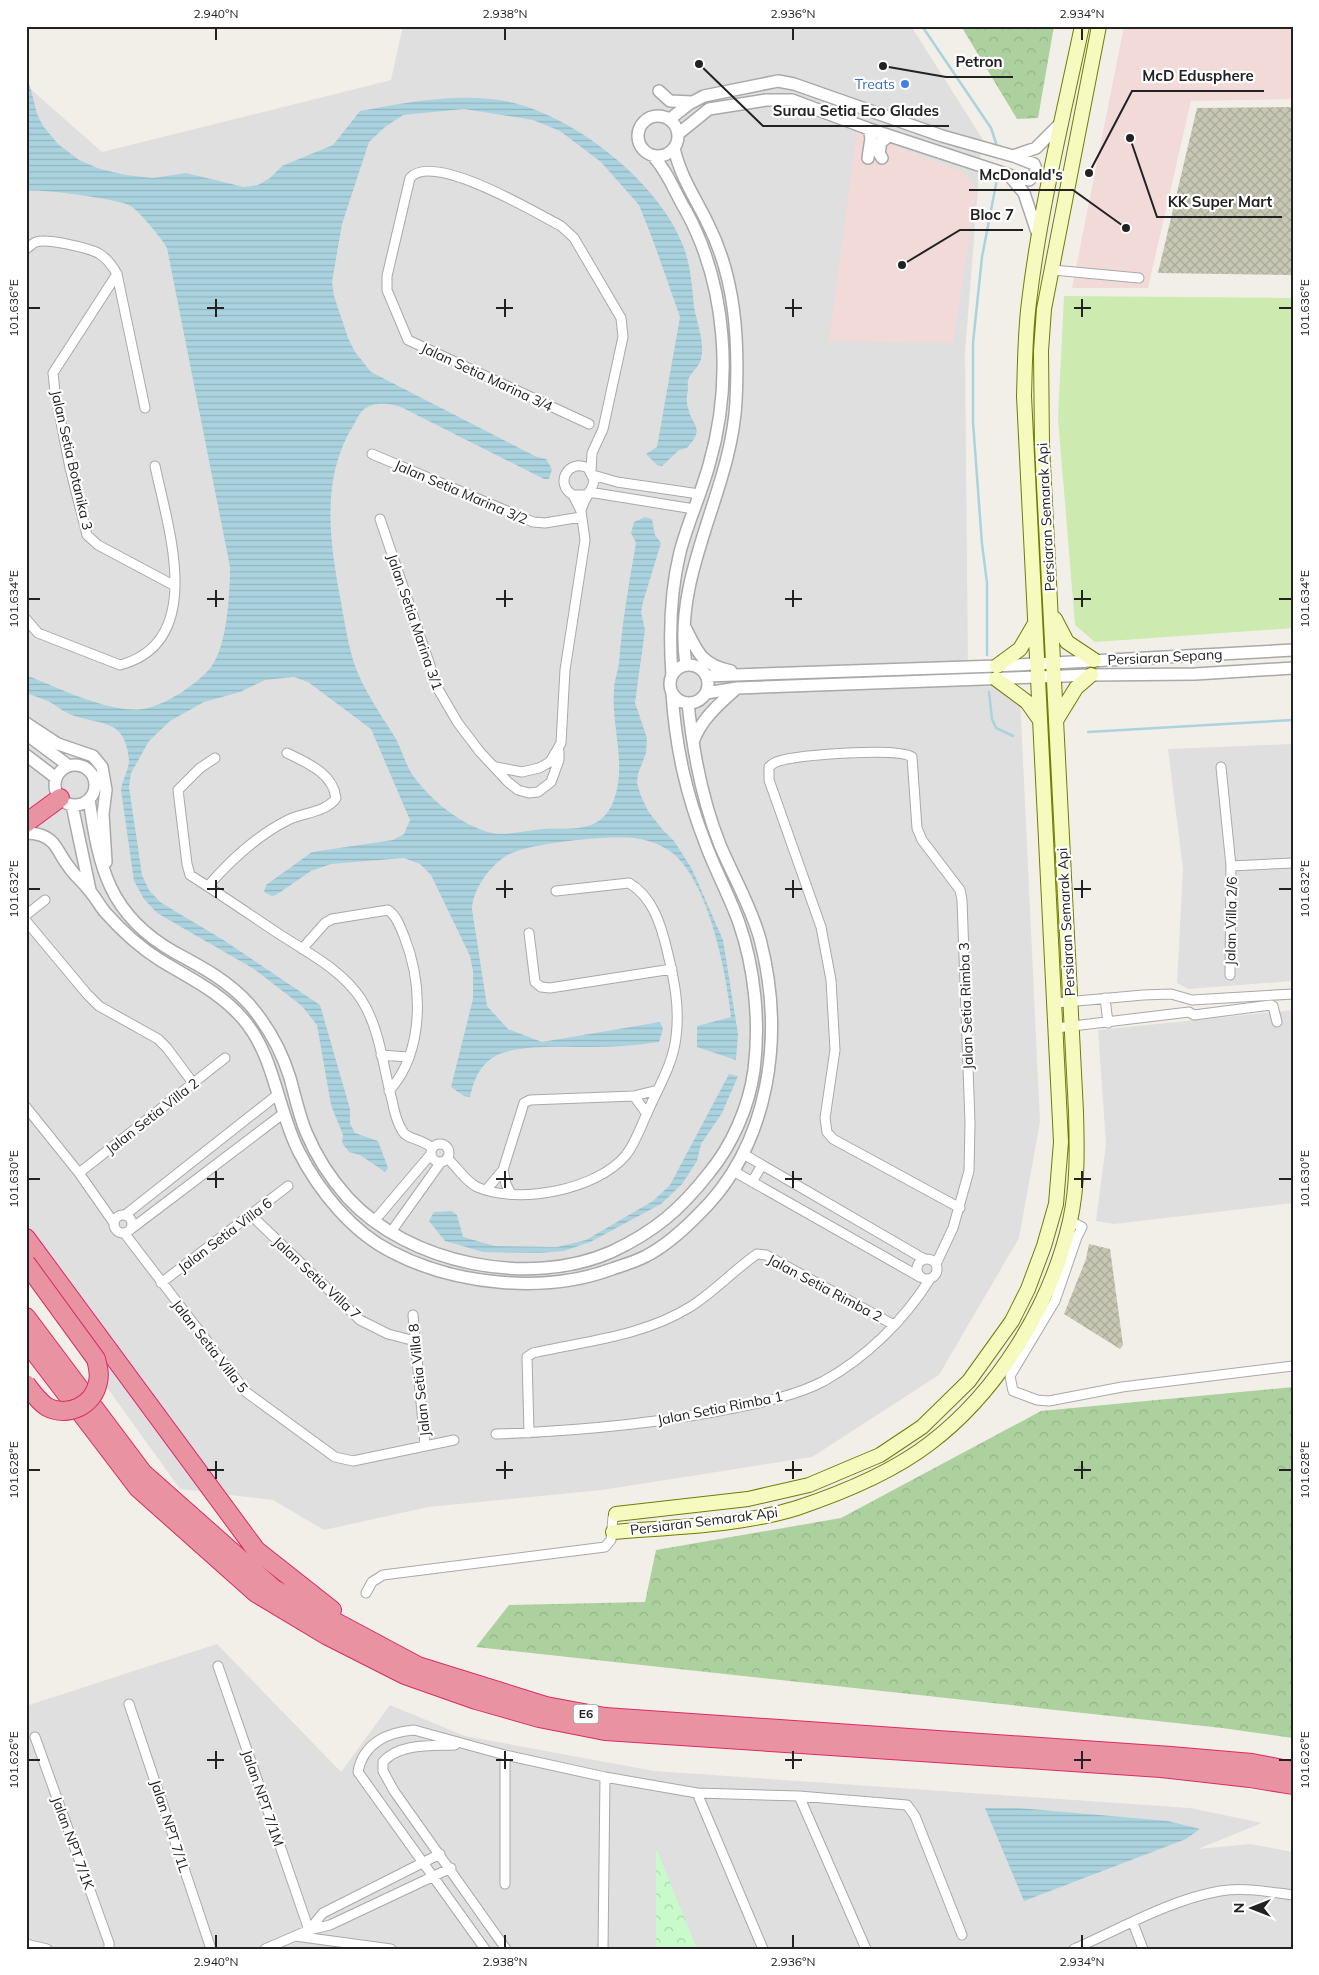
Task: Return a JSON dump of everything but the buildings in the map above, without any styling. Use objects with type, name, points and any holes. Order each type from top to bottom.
[{"type":"highway","points":[[26,814],[61,792]]},
{"type":"highway","points":[[26,823],[61,792]]},
{"type":"highway","points":[[26,1238],[256,1550],[330,1609],[418,1666]]},
{"type":"highway","points":[[26,1263],[96,1359],[99,1371],[99,1381],[90,1399],[72,1410],[55,1410],[46,1406],[26,1384]]},
{"type":"highway","name":"E6","points":[[26,1317],[150,1480],[274,1589],[418,1666],[546,1706],[604,1717],[1171,1756],[1252,1763],[1293,1770]]},
{"type":"highway","name":"E6","points":[[26,1341],[138,1488],[256,1593],[326,1635],[406,1675],[476,1700],[538,1718],[605,1731],[1161,1768],[1293,1785]]},
{"type":"highway","points":[[26,1356],[32,1363],[55,1380]]},
{"type":"main road","name":"Persiaran Semarak Api","points":[[616,1514],[702,1505],[809,1485],[880,1455],[922,1427],[969,1381],[1012,1321],[1028,1289],[1044,1246],[1056,1204],[1061,1142],[1024,396],[1029,301],[1039,241],[1082,26]]},
{"type":"main road","name":"Persiaran Semarak Api","points":[[613,1532],[750,1518],[795,1508],[841,1491],[892,1468],[929,1444],[971,1407],[1014,1353],[1044,1297],[1070,1222],[1077,1160],[1040,394],[1044,309],[1099,26]]},
{"type":"main road","points":[[1050,607],[1066,642],[1094,660]]},
{"type":"main road","points":[[1035,624],[1020,649],[996,672],[1027,702],[1040,720]]},
{"type":"main road","points":[[1056,721],[1076,688],[1091,675]]},
{"type":"street","points":[[674,148],[665,155],[654,156],[648,154],[638,140],[639,128],[647,118],[653,116],[670,119],[692,102],[713,93],[778,81],[794,84],[942,136],[1016,157],[1034,164],[1037,172],[1029,180],[1011,176],[889,136],[792,100],[778,99],[709,109],[678,134],[674,148],[677,161],[694,201],[708,224],[730,282],[735,326],[736,402],[732,437],[695,557],[687,592],[684,625],[686,665]]},
{"type":"street","points":[[659,91],[670,101],[692,102]]},
{"type":"street","points":[[670,119],[678,134]]},
{"type":"street","points":[[1016,157],[1045,142],[1063,119]]},
{"type":"street","points":[[868,158],[869,129]]},
{"type":"street","points":[[882,158],[879,153],[881,142],[889,136]]},
{"type":"street","points":[[654,156],[663,167],[696,229],[716,284],[721,335],[721,402],[711,458],[680,552],[670,611],[672,676]]},
{"type":"street","name":"Jalan Setia Marina 3/4","points":[[589,424],[408,340],[386,284],[410,178],[415,173],[422,171],[444,173],[470,180],[562,226],[574,238],[621,318],[622,337],[606,416]]},
{"type":"street","points":[[1011,176],[1024,193],[1035,222],[1039,241]]},
{"type":"street","points":[[26,249],[35,242],[43,241],[87,249],[100,254],[112,265],[116,274],[145,408]]},
{"type":"street","points":[[1052,270],[1140,278]]},
{"type":"street","name":"Jalan Setia Botanika 3","points":[[116,274],[53,373],[54,392],[70,468],[88,535],[98,545],[175,586]]},
{"type":"street","points":[[599,439],[589,424],[606,416]]},
{"type":"street","points":[[522,772],[518,790],[538,792],[551,782],[559,760],[564,720],[565,670],[586,540],[581,514],[573,496],[565,488],[563,478],[568,469],[578,465],[592,453],[599,439],[606,416]]},
{"type":"street","points":[[581,514],[587,493],[594,485],[592,453]]},
{"type":"street","name":"Jalan Setia Marina 3/2","points":[[372,454],[533,522],[545,523],[581,514]]},
{"type":"street","points":[[578,465],[592,474],[617,482],[716,492]]},
{"type":"street","points":[[26,618],[38,633],[120,664],[144,655],[160,640],[167,630],[172,612],[175,586],[172,545],[156,466]]},
{"type":"street","points":[[573,496],[587,493],[694,509]]},
{"type":"street","name":"Jalan Setia Marina 3/1","points":[[380,519],[438,689],[458,723],[480,752],[518,790]]},
{"type":"street","points":[[680,552],[695,557]]},
{"type":"street","points":[[684,625],[699,656],[707,663],[718,668],[750,675]]},
{"type":"street","name":"Persiaran Sepang","points":[[996,672],[1037,663],[1293,650]]},
{"type":"street","points":[[90,890],[61,792],[59,773],[69,766],[76,765],[90,771],[95,785],[89,798],[95,844],[108,884],[126,916],[169,949],[228,982],[252,1008],[274,1039],[289,1074],[307,1134],[318,1156],[331,1177],[350,1200],[391,1232],[415,1246],[444,1257],[477,1264],[512,1268],[544,1268],[608,1253],[652,1230],[679,1208],[718,1162],[732,1139],[745,1107],[754,1072],[756,1028],[752,973],[740,926],[706,848],[682,771],[676,742],[670,682],[672,676],[675,671],[686,665],[698,668],[706,676],[708,681],[706,693],[698,701],[688,703],[676,699],[672,694]]},
{"type":"street","name":"Persiaran Sepang","points":[[996,672],[1054,677],[1195,674],[1293,668]]},
{"type":"street","points":[[706,676],[996,672]]},
{"type":"street","points":[[706,693],[737,688],[996,672]]},
{"type":"street","points":[[692,747],[697,731],[705,720],[718,704],[737,688]]},
{"type":"street","points":[[26,833],[38,834],[53,843],[72,872],[90,890],[105,912],[129,937],[157,958],[219,996],[243,1019],[262,1048],[277,1095],[298,1149],[317,1182],[341,1212],[369,1237],[392,1252],[447,1272],[478,1280],[513,1284],[546,1283],[600,1273],[647,1256],[683,1230],[710,1204],[735,1172],[745,1154],[761,1111],[769,1074],[771,1028],[768,981],[760,938],[719,843],[692,747],[688,703]]},
{"type":"street","points":[[26,723],[58,744],[93,756],[102,767],[106,790],[103,814],[108,884]]},
{"type":"street","points":[[26,734],[69,766]]},
{"type":"street","points":[[496,767],[522,772],[545,766],[559,751]]},
{"type":"street","name":"Jalan Setia Rimba 3","points":[[936,1264],[960,1208],[970,1171],[970,1123],[962,900],[960,890],[922,840],[917,828],[912,757],[900,752],[827,755],[776,761],[769,767],[770,780],[821,927],[831,980],[835,1050],[825,1118],[827,1132],[833,1139],[960,1208]]},
{"type":"street","points":[[208,886],[229,862],[256,840],[299,814],[323,808],[333,803],[336,798],[330,781],[317,768],[287,753]]},
{"type":"street","points":[[26,755],[61,792],[78,805],[89,798]]},
{"type":"street","points":[[215,758],[200,768],[178,790],[190,875],[342,977],[362,1000],[372,1022],[389,1091],[403,1133],[421,1140],[431,1151],[433,1159],[444,1160],[470,1183],[498,1192],[511,1194],[553,1192],[600,1175],[625,1155],[671,1061],[676,1036],[678,1013],[676,985],[656,914],[646,896],[629,884],[556,892]]},
{"type":"street","name":"Jalan Villa 2/6","points":[[1222,767],[1231,866],[1230,975]]},
{"type":"street","points":[[1231,866],[1293,863]]},
{"type":"street","points":[[26,914],[45,900]]},
{"type":"street","points":[[302,949],[325,923],[332,919],[388,910],[392,913],[410,952],[417,981],[417,1016],[408,1057],[397,1082],[389,1091]]},
{"type":"street","points":[[26,921],[99,1006],[158,1038],[168,1048],[194,1083]]},
{"type":"street","points":[[529,933],[535,982],[541,987],[550,988],[672,969]]},
{"type":"street","points":[[1054,1003],[1171,994],[1192,1000],[1293,994]]},
{"type":"street","points":[[1105,998],[1108,1023]]},
{"type":"street","points":[[1188,1012],[1192,1000]]},
{"type":"street","points":[[1056,1028],[1188,1012],[1194,1015],[1271,1005],[1273,1006],[1277,1022]]},
{"type":"street","points":[[381,1055],[408,1057]]},
{"type":"street","name":"Jalan Setia Villa 2","points":[[79,1173],[225,1058]]},
{"type":"street","points":[[486,1189],[503,1170],[524,1103],[530,1100],[634,1096],[658,1090]]},
{"type":"street","points":[[114,1223],[117,1217],[125,1215],[277,1095]]},
{"type":"street","points":[[634,1096],[646,1114]]},
{"type":"street","points":[[26,1107],[79,1173],[114,1223],[115,1230],[128,1232],[284,1113]]},
{"type":"street","points":[[375,1220],[431,1151],[439,1144],[446,1147],[449,1155],[391,1232]]},
{"type":"street","points":[[735,1172],[920,1277],[930,1279],[937,1273],[936,1264],[931,1259],[924,1259],[745,1154]]},
{"type":"street","points":[[752,1182],[762,1165]]},
{"type":"street","points":[[503,1170],[506,1184],[511,1194]]},
{"type":"street","name":"Jalan Setia Villa 6","points":[[161,1283],[288,1186]]},
{"type":"street","points":[[125,1215],[132,1221],[128,1232]]},
{"type":"street","name":"Jalan Setia Villa 7","points":[[251,1215],[360,1320],[388,1334],[416,1341]]},
{"type":"street","points":[[1070,1222],[1082,1227],[1054,1301],[1010,1376],[1013,1391],[1038,1400],[1049,1401],[1122,1388],[1293,1366]]},
{"type":"street","name":"Jalan Setia Villa 5","points":[[128,1232],[161,1283],[251,1397],[335,1457],[353,1461],[454,1440]]},
{"type":"street","name":"Jalan Setia Rimba 2","points":[[529,1433],[527,1357],[533,1353],[615,1337],[660,1322],[691,1306],[757,1254],[766,1255],[894,1325]]},
{"type":"street","points":[[920,1277],[918,1264],[924,1259]]},
{"type":"street","name":"Jalan Setia Rimba 1","points":[[496,1434],[645,1423],[772,1400],[824,1381],[866,1353],[894,1325],[930,1279]]},
{"type":"street","name":"Jalan Setia Villa 8","points":[[413,1315],[425,1445]]},
{"type":"street","points":[[366,1593],[372,1582],[383,1575],[595,1549],[608,1545],[613,1532],[613,1517],[616,1514]]},
{"type":"street","name":"Jalan NPT 7/1M","points":[[218,1666],[309,1930]]},
{"type":"street","name":"Jalan NPT 7/1L","points":[[129,1704],[211,1949]]},
{"type":"street","points":[[485,1949],[363,1782],[358,1772],[360,1761],[367,1749],[386,1735],[399,1731],[414,1730],[505,1755],[605,1777],[697,1793],[799,1796],[907,1805],[915,1816],[962,1935]]},
{"type":"street","name":"Jalan NPT 7/1K","points":[[35,1737],[109,1949]]},
{"type":"street","points":[[464,1745],[406,1749],[389,1754],[383,1762],[383,1771],[394,1791],[506,1949]]},
{"type":"street","points":[[505,1755],[505,1884]]},
{"type":"street","points":[[602,1949],[605,1777]]},
{"type":"street","points":[[697,1793],[762,1949]]},
{"type":"street","points":[[799,1796],[866,1949]]},
{"type":"street","points":[[309,1930],[323,1913],[422,1861],[440,1854]]},
{"type":"street","points":[[267,1948],[309,1930],[330,1925],[450,1868]]},
{"type":"street","points":[[1074,1949],[1173,1905],[1220,1891],[1255,1890],[1293,1895]]},
{"type":"street","points":[[1132,1923],[1143,1949]]},
{"type":"street","points":[[295,1936],[366,1948],[391,1949]]},
{"type":"street","points":[[26,1944],[47,1949]]},
{"type":"shaded area","points":[[403,26],[911,26],[982,138],[965,352],[968,670],[1019,676],[1040,1122],[1019,1238],[939,1375],[812,1457],[602,1490],[428,1507],[324,1530],[273,1500],[180,1489],[26,1275],[26,85],[102,152],[391,80]]},
{"type":"shaded area","points":[[1124,26],[1293,26],[1293,99],[1191,101],[1148,288],[1072,288]]},
{"type":"shaded area","points":[[1293,107],[1293,275],[1158,273],[1197,108]]},
{"type":"shaded area","points":[[857,132],[963,172],[977,189],[953,343],[829,341]]},
{"type":"shaded area","points":[[1293,744],[1293,981],[1188,989],[1177,983],[1183,869],[1168,749]]},
{"type":"shaded area","points":[[1293,1010],[1293,1203],[1114,1224],[1096,1221],[1106,1144],[1098,1030]]},
{"type":"shaded area","points":[[1089,1244],[1110,1249],[1123,1345],[1120,1349],[1064,1314],[1086,1259]]},
{"type":"shaded area","points":[[217,1644],[341,1772],[390,1705],[465,1736],[654,1771],[1190,1808],[1262,1823],[1198,1849],[1250,1844],[1293,1852],[1293,1949],[26,1949],[26,1706]]},
{"type":"green space","points":[[961,26],[1054,26],[1038,118],[1017,119]]},
{"type":"green space","points":[[1064,296],[1293,298],[1293,628],[1095,642],[1075,625],[1058,418]]},
{"type":"green space","points":[[1293,1387],[1293,1738],[1222,1728],[476,1647],[509,1605],[645,1602],[656,1550],[841,1518],[1041,1411]]},
{"type":"green space","points":[[656,1848],[697,1949],[656,1949]]},
{"type":"water","points":[[26,82],[30,86],[37,114],[43,126],[58,144],[79,160],[100,169],[126,175],[153,178],[186,173],[244,187],[258,185],[270,178],[282,166],[333,145],[360,111],[437,99],[476,98],[514,103],[539,111],[564,123],[614,157],[637,178],[657,201],[673,224],[684,248],[702,346],[700,362],[688,379],[687,403],[696,427],[696,436],[687,448],[679,450],[662,466],[657,465],[646,454],[657,447],[680,317],[639,205],[601,162],[560,131],[533,120],[464,109],[403,115],[385,127],[369,142],[342,224],[332,282],[334,296],[348,338],[355,352],[371,372],[537,457],[546,459],[552,469],[549,479],[544,479],[403,408],[388,404],[372,405],[363,410],[358,418],[343,446],[336,468],[332,490],[331,535],[345,626],[355,666],[368,694],[396,739],[411,773],[430,795],[459,819],[481,830],[504,834],[543,829],[584,827],[602,819],[614,800],[618,786],[619,759],[614,686],[636,543],[631,533],[634,522],[645,517],[652,519],[655,535],[661,543],[641,612],[645,630],[635,703],[647,738],[646,753],[638,774],[637,783],[648,811],[674,841],[692,869],[723,940],[738,1034],[736,1060],[697,1047],[697,1026],[731,1017],[725,978],[714,932],[699,890],[689,872],[677,857],[665,848],[650,841],[628,838],[592,839],[532,847],[517,851],[506,856],[483,879],[475,894],[472,909],[487,1006],[508,1029],[542,1042],[660,1022],[663,1029],[659,1042],[622,1046],[537,1047],[512,1050],[492,1058],[483,1066],[475,1080],[470,1097],[464,1096],[451,1087],[473,999],[473,971],[470,956],[431,875],[420,864],[404,858],[331,864],[311,871],[276,895],[272,896],[264,892],[266,885],[312,852],[393,840],[404,834],[410,820],[371,729],[308,682],[294,677],[265,680],[240,692],[204,702],[170,721],[149,741],[131,773],[129,787],[142,875],[149,890],[160,902],[225,941],[320,1005],[350,1109],[350,1124],[355,1133],[378,1141],[388,1168],[385,1172],[360,1155],[349,1152],[342,1143],[343,1135],[331,1105],[317,1025],[302,1006],[254,969],[157,913],[144,899],[134,881],[121,790],[129,760],[127,746],[122,736],[110,726],[72,715],[48,701],[26,693],[26,675],[100,704],[115,707],[143,709],[168,700],[201,677],[211,667],[216,658],[224,633],[230,567],[167,248],[143,218],[129,205],[78,195],[34,190],[26,191]]},
{"type":"water","points":[[729,1074],[738,1076],[722,1113],[701,1144],[697,1161],[682,1184],[661,1204],[590,1242],[564,1251],[540,1253],[483,1252],[445,1241],[429,1221],[434,1212],[452,1211],[457,1215],[463,1237],[495,1246],[557,1247],[586,1240],[653,1201],[670,1185]]},
{"type":"water","points":[[985,1808],[1019,1808],[1168,1821],[1200,1829],[1186,1839],[1024,1901]]},
{"type":"waterway","points":[[922,26],[991,128],[997,146]]},
{"type":"waterway","points":[[987,655],[987,583],[982,544],[973,422],[973,343],[982,257],[997,179]]},
{"type":"waterway","points":[[989,692],[992,719],[996,728],[1013,736]]},
{"type":"waterway","points":[[1088,732],[1293,720]]},
{"type":"place","name":"Surau Setia Eco Glades","points":[[699,64]]},
{"type":"place","name":"Petron","points":[[883,66]]},
{"type":"place","name":"Treats","points":[[905,84]]},
{"type":"place","name":"KK Super Mart","points":[[1130,138]]},
{"type":"place","name":"McD Edusphere","points":[[1089,173]]},
{"type":"place","name":"McDonald's","points":[[1126,228]]},
{"type":"place","name":"Bloc 7","points":[[902,265]]}]
